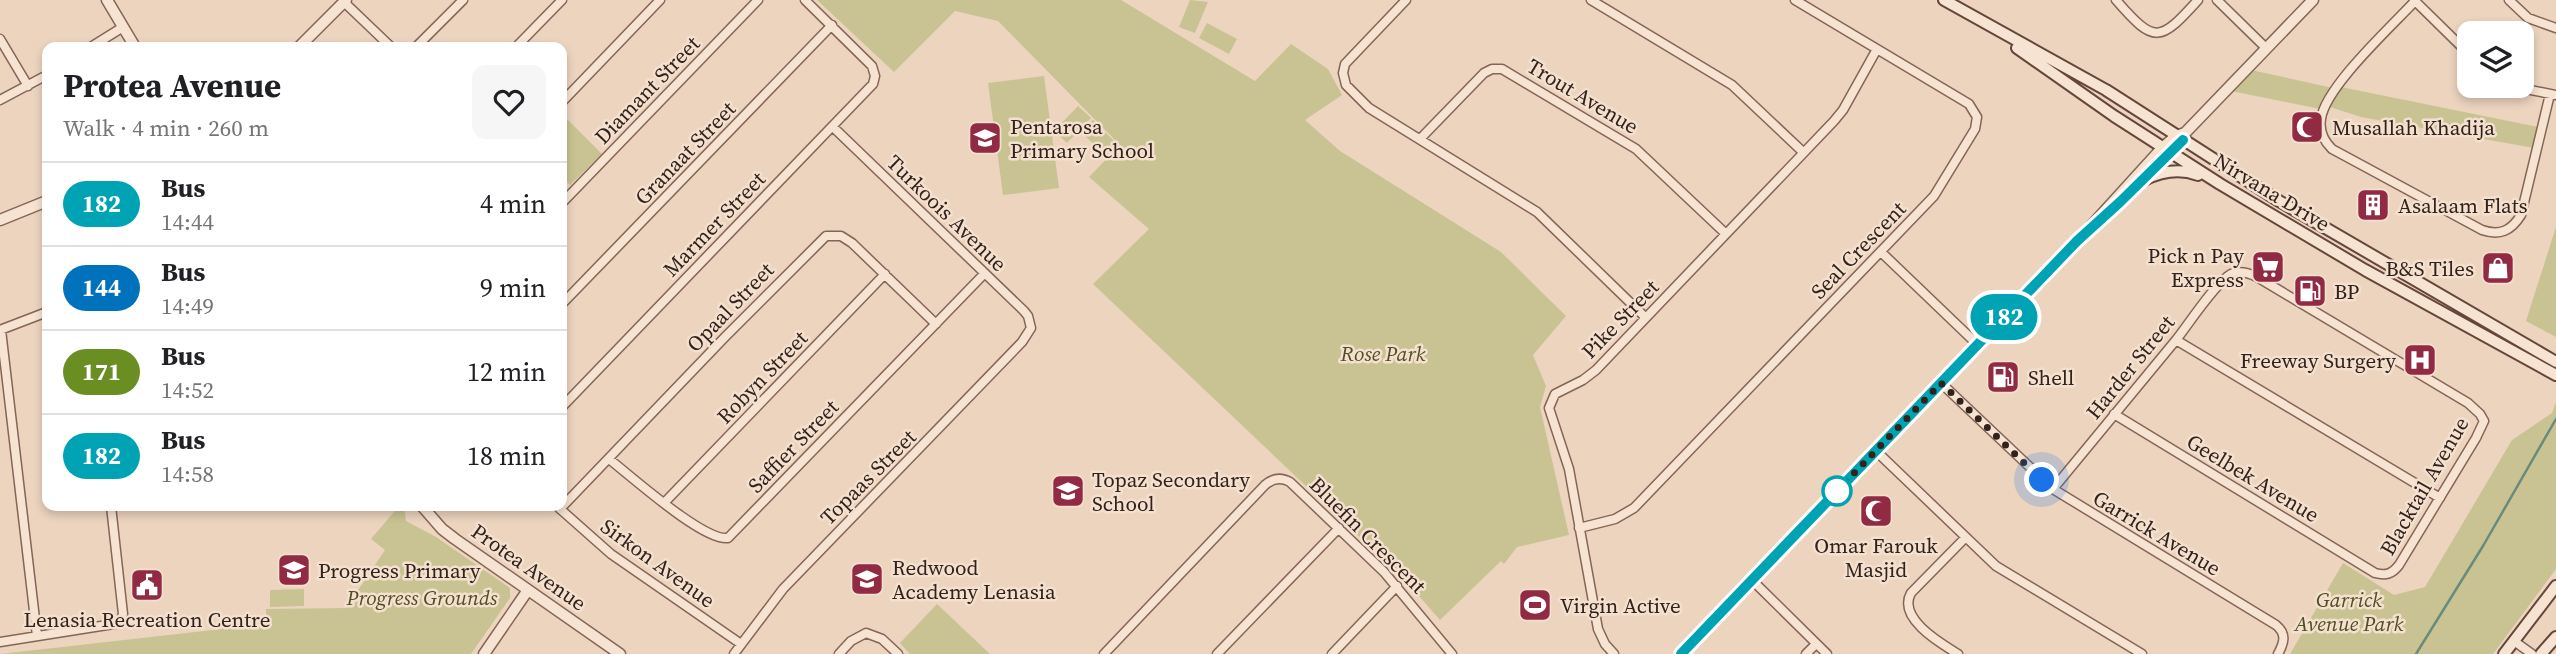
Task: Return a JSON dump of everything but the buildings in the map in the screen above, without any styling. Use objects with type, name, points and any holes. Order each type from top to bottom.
[{"type":"main road","name":"Nirvana Drive","points":[[1944,0],[2106,90],[2291,208],[2556,362]]},
{"type":"main road","name":"Nirvana Drive","points":[[1980,22],[2220,184],[2351,261],[2556,374]]},
{"type":"main road","points":[[2144,180],[2164,172],[2185,171],[2220,184]]},
{"type":"main road","points":[[2511,649],[2556,586]]},
{"type":"main road","points":[[2541,654],[2556,637]]},
{"type":"street","points":[[107,0],[132,42]]},
{"type":"street","points":[[421,42],[463,0]]},
{"type":"street","points":[[521,42],[562,0]]},
{"type":"street","points":[[567,97],[660,0]]},
{"type":"street","name":"Diamant Street","points":[[567,198],[758,0]]},
{"type":"street","points":[[805,0],[832,25]]},
{"type":"street","points":[[1406,0],[1345,64],[1343,73],[1349,90],[1369,108],[1536,212],[1645,317]]},
{"type":"street","points":[[1591,0],[1732,85],[1803,152]]},
{"type":"street","name":"Seal Crescent","points":[[1579,527],[1615,519],[1634,508],[1881,252],[1941,186],[1975,129],[1977,117],[1969,104],[1795,0]]},
{"type":"street","points":[[2116,0],[2146,30],[2157,33],[2165,33],[2173,27],[2198,0]]},
{"type":"street","points":[[2217,0],[2266,48]]},
{"type":"street","points":[[1681,654],[2077,241],[2313,0]]},
{"type":"street","points":[[2509,0],[2528,19],[2556,27]]},
{"type":"street","points":[[304,42],[345,1],[386,42]]},
{"type":"street","points":[[2457,42],[2415,1],[2355,63],[2327,104],[2320,127],[2326,142],[2332,149],[2482,230],[2502,233],[2513,227],[2521,215],[2553,95],[2534,91]]},
{"type":"street","name":"Marmer Street","points":[[567,402],[873,84],[875,72],[868,61],[832,25]]},
{"type":"street","name":"Granaat Street","points":[[567,299],[832,25]]},
{"type":"street","points":[[99,42],[123,27]]},
{"type":"street","points":[[0,39],[28,86]]},
{"type":"street","name":"Pike Street","points":[[1614,654],[1600,634],[1569,469],[1550,417],[1549,403],[1555,394],[1596,370],[1843,110],[1877,49]]},
{"type":"street","name":"Trout Avenue","points":[[1420,139],[1484,73],[1492,69],[1502,69],[1636,149],[1725,233]]},
{"type":"street","points":[[0,100],[42,78]]},
{"type":"street","name":"Turkoois Avenue","points":[[833,127],[1028,316],[1031,328]]},
{"type":"street","points":[[2077,241],[2144,180],[2166,150]]},
{"type":"street","points":[[0,220],[42,203]]},
{"type":"street","name":"Opaal Street","points":[[567,499],[823,237],[836,235],[846,239],[936,324]]},
{"type":"street","points":[[1881,252],[1978,345]]},
{"type":"street","name":"Harder Street","points":[[2053,489],[2225,279],[2239,272],[2250,274],[2468,404]]},
{"type":"street","name":"Robyn Street","points":[[664,503],[885,274]]},
{"type":"street","name":"Saffier Street","points":[[609,459],[664,503],[713,536],[731,536],[984,274]]},
{"type":"street","points":[[37,636],[0,330],[42,314]]},
{"type":"street","name":"Topaas Street","points":[[734,654],[783,589],[1023,342],[1031,328]]},
{"type":"street","points":[[2176,340],[2440,498]]},
{"type":"street","name":"Garrick Avenue","points":[[1941,383],[2053,489],[2276,625],[2284,638],[2278,654]]},
{"type":"street","name":"Blacktail Avenue","points":[[2375,572],[2387,575],[2399,565],[2483,425],[2480,414],[2468,404]]},
{"type":"street","name":"Geelbek Avenue","points":[[2114,414],[2375,572]]},
{"type":"street","points":[[1876,451],[2000,569],[2142,654]]},
{"type":"street","name":"Bluefin Crescent","points":[[1104,654],[1268,482],[1282,479],[1290,482],[1339,527],[1397,586],[1449,653]]},
{"type":"street","points":[[0,642],[120,623],[124,614],[112,511]]},
{"type":"street","name":"Protea Avenue","points":[[426,511],[442,529],[620,654]]},
{"type":"street","name":"Sirkon Avenue","points":[[563,511],[611,554],[741,644]]},
{"type":"street","points":[[1217,654],[1339,527]]},
{"type":"street","points":[[1958,654],[1917,623],[1910,614],[1907,602],[1911,593],[1966,537]]},
{"type":"street","points":[[1752,580],[1827,654]]},
{"type":"street","points":[[1332,654],[1397,586]]},
{"type":"street","points":[[484,654],[528,590]]},
{"type":"street","points":[[839,654],[850,641],[866,633],[882,639],[898,654]]},
{"type":"street","points":[[1806,654],[1816,644]]},
{"type":"street","points":[[2511,649],[2532,654]]},
{"type":"green space","name":"Rose Park","points":[[817,0],[1121,0],[1255,81],[1291,44],[1328,69],[1342,95],[1305,120],[1340,151],[1501,252],[1566,316],[1533,355],[1546,386],[1540,407],[1569,535],[1517,547],[1504,564],[1501,561],[1440,620],[1405,580],[1093,284],[1149,229],[1089,177],[1120,145],[998,21],[955,11],[894,72]]},
{"type":"green space","points":[[1190,0],[1208,2],[1195,33],[1179,27]]},
{"type":"green space","points":[[1207,23],[1237,39],[1229,54],[1199,38]]},
{"type":"green space","points":[[2251,70],[2333,88],[2320,109],[2231,91]]},
{"type":"green space","points":[[1044,76],[1059,188],[1003,195],[988,83]]},
{"type":"green space","points":[[2341,87],[2538,127],[2534,148],[2361,117],[2330,107]]},
{"type":"green space","points":[[1078,106],[1091,118],[1067,143],[1054,131]]},
{"type":"green space","points":[[567,119],[602,154],[570,185],[567,182]]},
{"type":"green space","points":[[1093,120],[1117,144],[1106,156],[1081,132]]},
{"type":"green space","points":[[2556,227],[2556,337],[2526,321]]},
{"type":"green space","name":"Garrick Avenue Park","points":[[2556,402],[2556,569],[2493,654],[2290,654],[2343,563],[2394,595],[2425,587],[2512,440],[2552,413]]},
{"type":"green space","name":"Progress Grounds","points":[[395,511],[405,511],[406,521],[436,537],[510,588],[510,598],[471,654],[0,654],[222,629],[224,619],[266,619],[266,609],[346,608],[385,550],[371,539]]},
{"type":"green space","points":[[304,589],[304,606],[270,607],[270,590]]},
{"type":"green space","points":[[937,604],[990,654],[910,654],[900,643]]},
{"type":"waterway","points":[[2416,654],[2483,546],[2556,419]]},
{"type":"bus line","name":"182","points":[[1681,654],[2077,241],[2099,223],[2183,140]]},
{"type":"place","name":"Musallah Khadija","points":[[2307,127]]},
{"type":"place","name":"Pentarosa Primary School","points":[[985,138]]},
{"type":"place","name":"Asalaam Flats","points":[[2373,205]]},
{"type":"place","name":"Pick n Pay Express","points":[[2268,267]]},
{"type":"place","name":"B&S Tiles","points":[[2498,268]]},
{"type":"place","name":"BP","points":[[2310,291]]},
{"type":"place","name":"Freeway Surgery","points":[[2420,360]]},
{"type":"place","name":"Shell","points":[[2003,377]]},
{"type":"place","name":"Topaz Secondary School","points":[[1068,491]]},
{"type":"place","name":"Omar Farouk Masjid","points":[[1876,511]]},
{"type":"place","name":"Progress Primary","points":[[294,570]]},
{"type":"place","name":"Redwood Academy Lenasia","points":[[867,579]]},
{"type":"place","name":"Lenasia Recreation Centre","points":[[147,585]]},
{"type":"place","name":"Virgin Active","points":[[1535,605]]},
{"type":"route","points":[[1837,491],[1941,383],[2042,480]]}]
